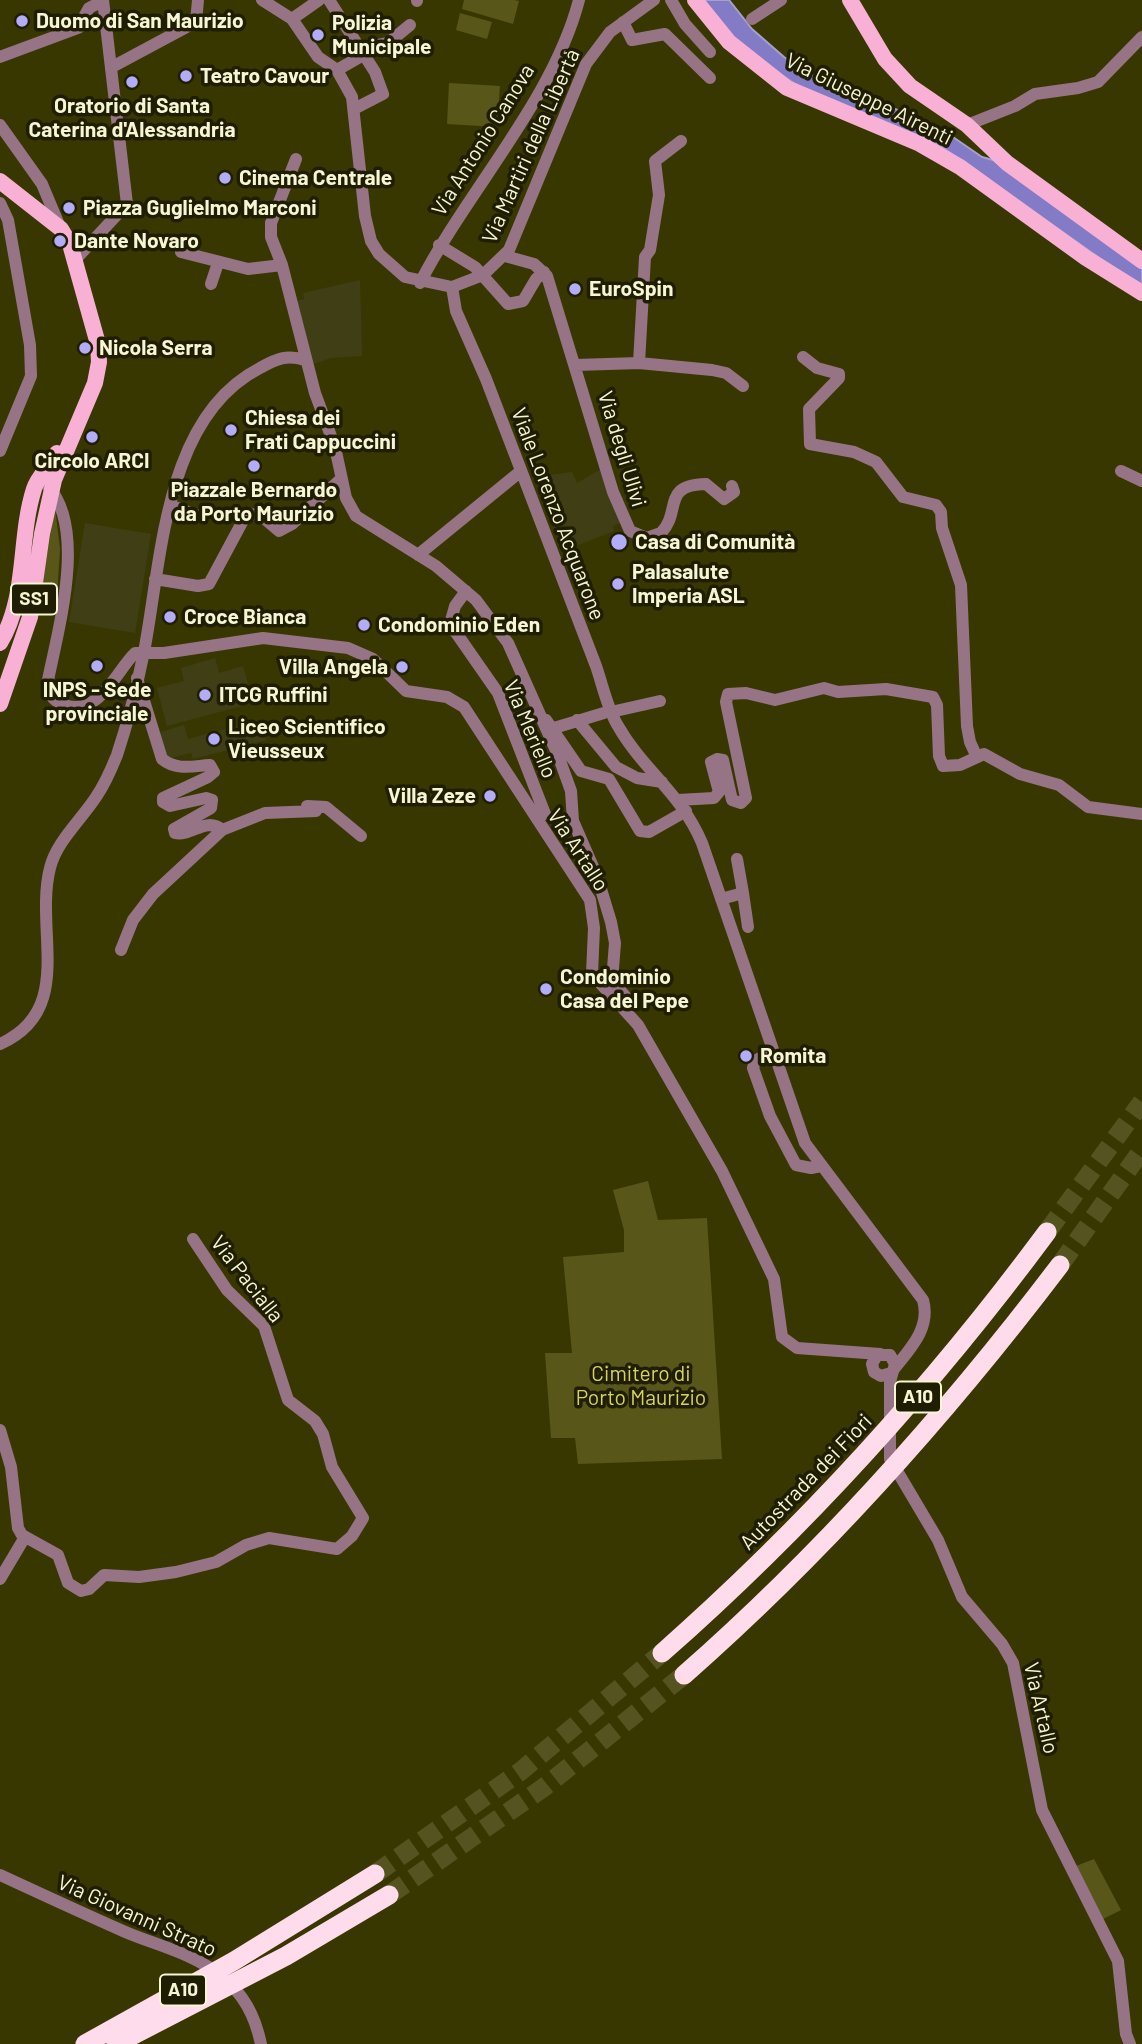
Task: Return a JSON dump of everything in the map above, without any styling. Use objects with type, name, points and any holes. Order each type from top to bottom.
[{"type":"highway","name":"Autostrada dei Fiori","points":[[662,1653],[774,1550],[911,1405],[1047,1232]]},
{"type":"highway","name":"A10","points":[[684,1675],[801,1567],[912,1450],[1060,1265]]},
{"type":"highway","name":"A10","points":[[85,2044],[279,1934],[375,1874]]},
{"type":"highway","name":"A10","points":[[116,2044],[286,1956],[389,1895]]},
{"type":"main road","name":"Via Giuseppe Airenti","points":[[695,0],[729,41],[788,88],[920,144],[960,167],[1086,258],[1142,293]]},
{"type":"main road","points":[[850,0],[894,71],[967,125],[1007,163],[1142,261]]},
{"type":"main road","name":"SS1","points":[[0,181],[61,229],[75,260],[98,344],[99,362],[95,383],[27,515],[17,599],[0,643]]},
{"type":"main road","name":"SS1","points":[[0,704],[30,617],[45,483],[53,463],[72,431]]},
{"type":"street","points":[[0,57],[78,28],[89,8],[103,0],[127,204],[75,260]]},
{"type":"street","points":[[112,67],[196,22],[198,0]]},
{"type":"street","points":[[262,0],[288,10],[318,57],[337,70],[365,54],[373,46],[388,43],[410,25]]},
{"type":"street","points":[[288,10],[320,0]]},
{"type":"street","points":[[330,0],[365,54],[383,94],[354,109]]},
{"type":"street","name":"Via Antonio Canova","points":[[420,283],[439,245],[544,83],[575,16],[579,0]]},
{"type":"street","name":"Via Martiri della Libertà","points":[[337,70],[352,97],[365,216],[371,241],[396,271],[420,283],[452,287],[483,275],[505,256],[579,78],[603,40],[644,4],[654,0]]},
{"type":"street","points":[[671,0],[685,24],[710,52]]},
{"type":"street","points":[[752,19],[781,0]]},
{"type":"street","points":[[623,22],[632,40],[665,34],[710,78]]},
{"type":"street","points":[[967,125],[1015,106],[1035,94],[1078,88],[1098,82],[1142,37]]},
{"type":"street","points":[[0,125],[47,193],[61,229]]},
{"type":"street","points":[[639,363],[645,257],[650,250],[659,195],[655,161],[681,141]]},
{"type":"street","points":[[296,159],[270,229],[282,265],[305,360],[335,447],[348,504],[356,516],[418,555],[466,591],[499,629],[558,755],[571,791],[573,821],[597,876],[611,922],[615,943],[612,981],[647,1028],[653,1050]]},
{"type":"street","points":[[0,203],[8,220],[30,345],[32,376],[0,452]]},
{"type":"street","points":[[439,245],[475,267],[508,304],[523,301],[536,279],[544,272],[534,264],[505,256]]},
{"type":"street","points":[[181,252],[248,269],[282,265]]},
{"type":"street","points":[[211,284],[218,263]]},
{"type":"street","name":"Via degli Ulivi","points":[[544,272],[576,365],[613,492],[631,531],[648,538],[661,533],[677,493],[691,484],[706,484],[724,499],[734,492],[732,486]]},
{"type":"street","name":"Viale Lorenzo Acquarone","points":[[452,287],[456,311],[596,666],[607,713],[640,767]]},
{"type":"street","points":[[803,357],[817,368],[839,374],[839,378],[809,409],[810,444],[865,455],[880,466],[903,497],[936,505],[941,512],[942,528],[961,585],[967,726],[976,755]]},
{"type":"street","points":[[0,1044],[27,1027],[42,1007],[46,988],[47,891],[50,865],[108,778],[127,722],[144,652],[163,534],[181,470],[200,428],[231,385],[280,358],[305,360]]},
{"type":"street","points":[[576,365],[639,363],[719,371],[743,386]]},
{"type":"street","points":[[418,555],[521,471]]},
{"type":"street","points":[[1121,471],[1142,481]]},
{"type":"street","points":[[155,579],[198,586],[209,584],[246,515],[259,514],[279,531],[292,524],[341,479]]},
{"type":"street","points":[[45,483],[63,508],[66,539],[62,617],[47,685],[51,695],[65,705],[84,705],[104,693],[135,653],[144,652]]},
{"type":"street","points":[[170,505],[199,516]]},
{"type":"street","name":"Via Meriello","points":[[466,591],[454,606],[450,624],[498,692],[545,814]]},
{"type":"street","name":"Via Artallo","points":[[144,652],[164,653],[263,638],[348,648],[373,659],[406,691],[447,697],[460,702],[590,900],[594,928],[592,974],[631,1016],[722,1171],[766,1257],[774,1279],[782,1336],[797,1348],[883,1353],[893,1359],[884,1371]]},
{"type":"street","points":[[137,678],[162,759],[169,764],[184,767],[211,765],[214,772],[163,798],[166,805],[170,806],[206,797],[212,800],[211,808],[176,825],[175,833],[184,834],[208,825],[222,830]]},
{"type":"street","points":[[528,694],[554,728],[581,771],[609,779],[643,833],[682,806],[714,798],[719,792],[712,762],[717,759],[723,760],[727,769],[732,800],[741,803],[746,798],[726,702],[728,694],[746,693],[775,700],[824,688],[838,692],[886,689],[923,693],[933,697],[937,705],[940,762],[948,767],[984,754],[1020,774],[1059,785],[1088,807],[1142,814]]},
{"type":"street","points":[[554,728],[660,701]]},
{"type":"street","points":[[577,720],[616,767],[640,767],[662,782],[682,806],[702,843],[805,1143],[917,1288],[926,1309],[917,1337],[884,1371]]},
{"type":"street","points":[[121,950],[133,920],[153,894],[222,830],[265,813],[309,806],[326,807],[360,836]]},
{"type":"street","points":[[293,810],[316,811]]},
{"type":"street","points":[[737,859],[748,927]]},
{"type":"street","points":[[721,899],[743,892]]},
{"type":"street","points":[[773,1050],[755,1061],[753,1068],[770,1116],[796,1165],[811,1168],[821,1166]]},
{"type":"street","name":"Via Pacialla","points":[[0,1430],[11,1467],[18,1528],[22,1535],[58,1555],[68,1583],[81,1591],[89,1589],[104,1575],[139,1577],[176,1572],[216,1562],[246,1545],[269,1538],[337,1549],[362,1524],[361,1512],[332,1467],[323,1434],[315,1421],[288,1400],[264,1326],[227,1290],[193,1238]]},
{"type":"street","points":[[883,1353],[917,1337]]},
{"type":"street","name":"Via Artallo","points":[[845,1352],[884,1371]]},
{"type":"street","name":"Via Artallo","points":[[883,1353],[874,1357],[884,1371],[891,1395],[890,1460],[938,1540],[961,1598],[1002,1644],[1013,1663],[1042,1810],[1118,1961],[1126,2034],[1130,2044]]},
{"type":"street","points":[[0,1579],[22,1542]]},
{"type":"street","name":"Via Giovanni Strato","points":[[0,1875],[124,1932],[191,1958],[220,1975],[242,1996],[256,2020],[261,2044]]},
{"type":"shaded area","points":[[702,0],[729,0],[752,29],[784,57],[827,84],[914,116],[950,135],[982,157],[993,160],[1142,264],[1142,288],[939,145],[816,98],[740,47]]},
{"type":"shaded area","points":[[360,280],[362,356],[331,358],[313,364],[297,301],[304,299],[303,293]]},
{"type":"shaded area","points":[[601,469],[620,523],[613,526],[614,531],[563,551],[535,477],[572,472],[577,483]]},
{"type":"shaded area","points":[[85,523],[151,534],[135,633],[69,622]]},
{"type":"shaded area","name":"ITCG Ruffini","points":[[215,658],[219,673],[243,666],[253,703],[167,726],[157,688],[184,681],[181,668]]},
{"type":"shaded area","name":"Liceo Scientifico Vieusseux","points":[[260,720],[266,740],[193,759],[191,753],[167,759],[160,732],[184,725],[188,739]]},
{"type":"green space","points":[[464,0],[519,1],[513,24],[462,9]]},
{"type":"green space","points":[[460,13],[492,22],[487,39],[456,30]]},
{"type":"green space","points":[[449,83],[500,86],[497,127],[447,124]]},
{"type":"green space","points":[[55,508],[60,549],[57,597],[40,596]]},
{"type":"green space","name":"Cimitero di Porto Maurizio","points":[[648,1181],[658,1220],[707,1218],[722,1459],[578,1464],[575,1438],[551,1438],[545,1353],[572,1353],[563,1257],[624,1252],[624,1230],[613,1190]]},
{"type":"green space","points":[[1094,1859],[1121,1910],[1103,1919],[1076,1866]]},
{"type":"tunnel","points":[[1047,1232],[1142,1102]]},
{"type":"tunnel","points":[[1060,1265],[1142,1150]]},
{"type":"tunnel","points":[[375,1874],[521,1771],[662,1653]]},
{"type":"tunnel","points":[[389,1895],[543,1788],[684,1675]]},
{"type":"place","name":"Duomo di San Maurizio","points":[[22,21]]},
{"type":"place","name":"Polizia Municipale","points":[[318,35]]},
{"type":"place","name":"Teatro Cavour","points":[[186,76]]},
{"type":"place","name":"Oratorio di Santa Caterina d'Alessandria","points":[[132,82]]},
{"type":"place","name":"Cinema Centrale","points":[[225,178]]},
{"type":"place","name":"Piazza Guglielmo Marconi","points":[[69,208]]},
{"type":"place","name":"Dante Novaro","points":[[60,241]]},
{"type":"place","name":"EuroSpin","points":[[575,289]]},
{"type":"place","name":"Nicola Serra","points":[[85,348]]},
{"type":"place","name":"Chiesa dei Frati Cappuccini","points":[[231,430]]},
{"type":"place","name":"Circolo ARCI","points":[[92,437]]},
{"type":"place","name":"Piazzale Bernardo da Porto Maurizio","points":[[254,466]]},
{"type":"place","name":"Casa di Comunità","points":[[619,542]]},
{"type":"place","name":"Palasalute Imperia ASL","points":[[618,584]]},
{"type":"place","name":"Croce Bianca","points":[[170,617]]},
{"type":"place","name":"Condominio Eden","points":[[364,625]]},
{"type":"place","name":"INPS - Sede provinciale","points":[[97,666]]},
{"type":"place","name":"Villa Angela","points":[[402,667]]},
{"type":"place","name":"ITCG Ruffini","points":[[205,695]]},
{"type":"place","name":"Liceo Scientifico Vieusseux","points":[[214,739]]},
{"type":"place","name":"Villa Zeze","points":[[490,796]]},
{"type":"place","name":"Condominio Casa del Pepe","points":[[546,989]]},
{"type":"place","name":"Romita","points":[[746,1056]]}]
